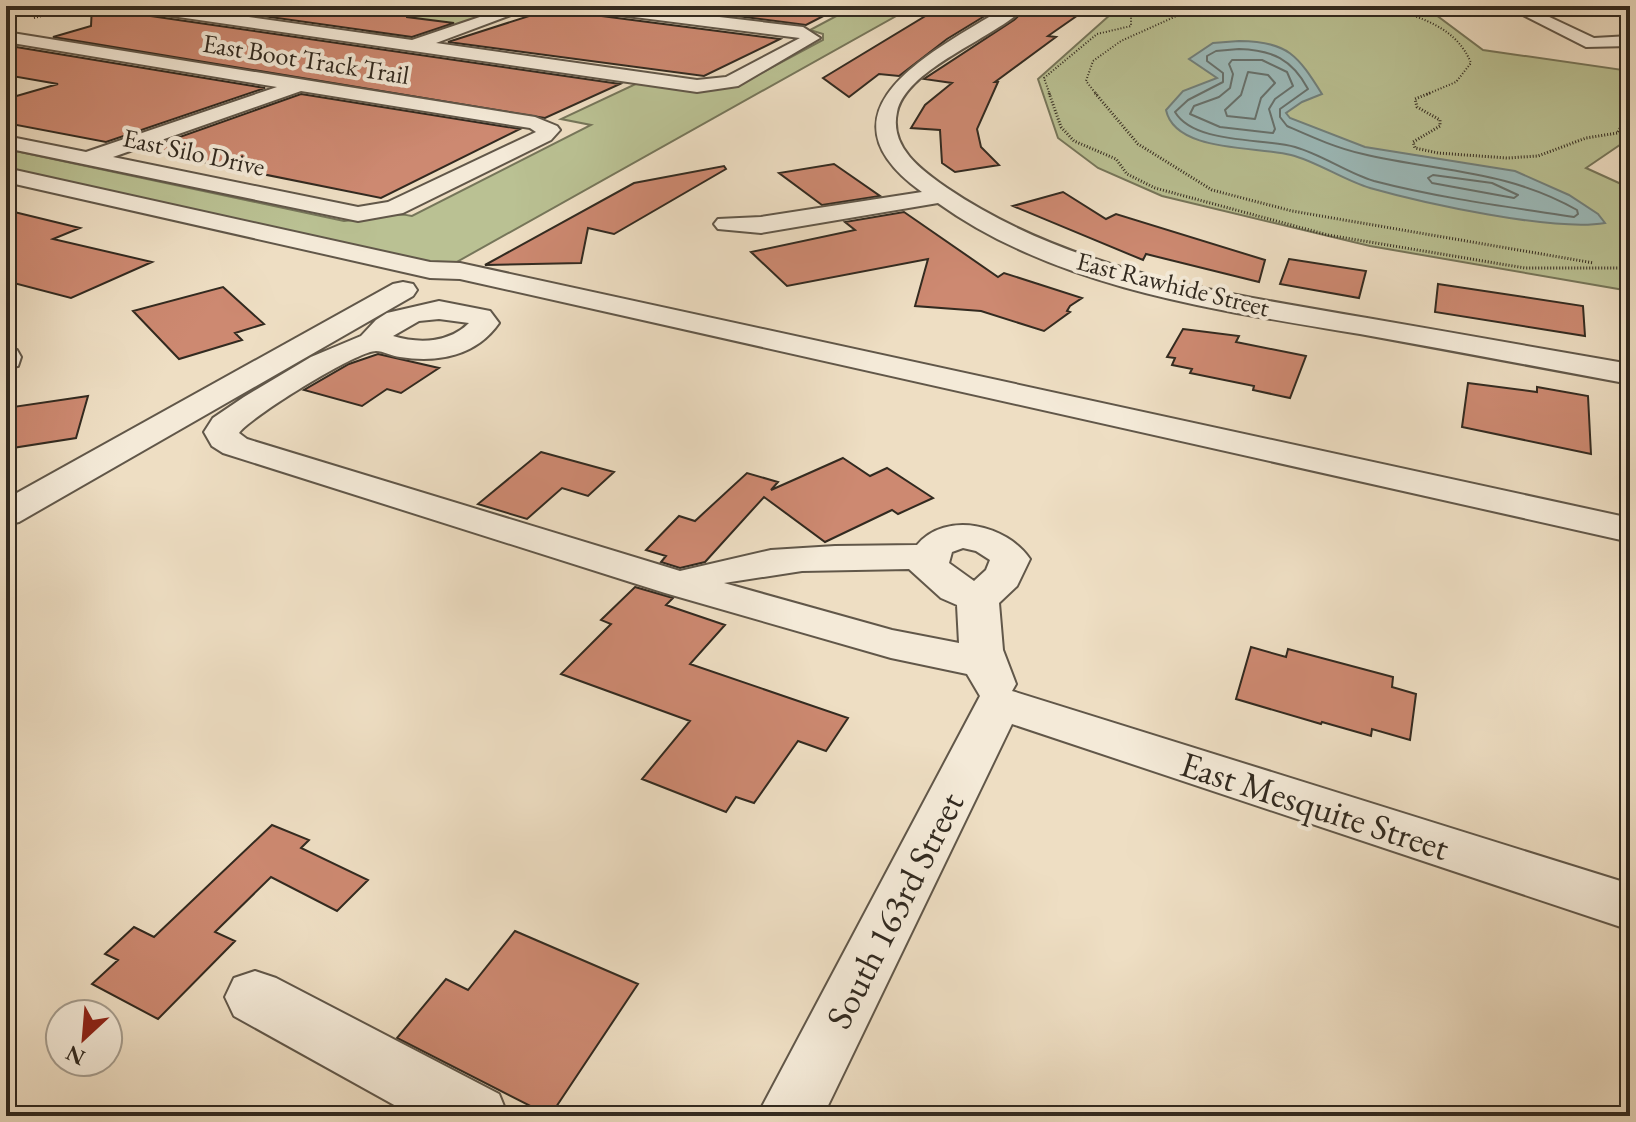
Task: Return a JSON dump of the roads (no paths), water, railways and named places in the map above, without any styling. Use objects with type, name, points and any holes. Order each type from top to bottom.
[{"type":"street","points":[[137,6],[697,86],[723,85],[812,38],[803,32],[587,6]]},
{"type":"street","points":[[371,60],[527,6]]},
{"type":"street","name":"East Rawhide Street","points":[[1018,6],[910,78],[891,100],[886,124],[889,144],[906,168],[939,196],[974,218],[1028,242],[1151,284],[1248,305],[1630,374]]},
{"type":"street","points":[[1513,6],[1592,43],[1630,41]]},
{"type":"street","points":[[1623,6],[1630,10]]},
{"type":"street","name":"East Boot Track Trail","points":[[6,37],[535,123],[549,128],[544,136],[435,189],[394,208],[370,213]]},
{"type":"street","points":[[12,180],[87,159],[342,70]]},
{"type":"street","name":"East Silo Drive","points":[[6,142],[347,213],[370,213]]},
{"type":"street","points":[[12,180],[430,270],[460,271],[1630,530]]},
{"type":"street","points":[[727,224],[761,225],[939,196]]},
{"type":"street","points":[[6,514],[405,289],[430,270]]},
{"type":"street","name":"East Mesquite Street","points":[[377,342],[346,351],[239,415],[225,425],[221,432],[224,439],[235,446],[680,584],[891,644],[992,683],[1630,907]]},
{"type":"street","points":[[962,537],[996,542],[1004,549],[1010,559],[1008,569],[997,585],[978,598],[936,576],[928,567],[933,546],[944,539],[962,537]]},
{"type":"street","points":[[680,584],[726,568],[754,563],[870,556],[928,557]]},
{"type":"street","points":[[978,598],[981,650],[992,683]]},
{"type":"street","name":"South 163rd Street","points":[[789,1116],[992,683]]},
{"type":"street","points":[[255,997],[476,1116]]},
{"type":"water","points":[[1239,41],[1269,44],[1290,53],[1314,81],[1322,94],[1286,113],[1290,118],[1365,147],[1515,171],[1569,195],[1598,214],[1605,223],[1582,225],[1522,220],[1454,208],[1370,188],[1291,155],[1220,145],[1185,134],[1173,124],[1166,110],[1183,91],[1217,78],[1189,59],[1213,43]]}]
